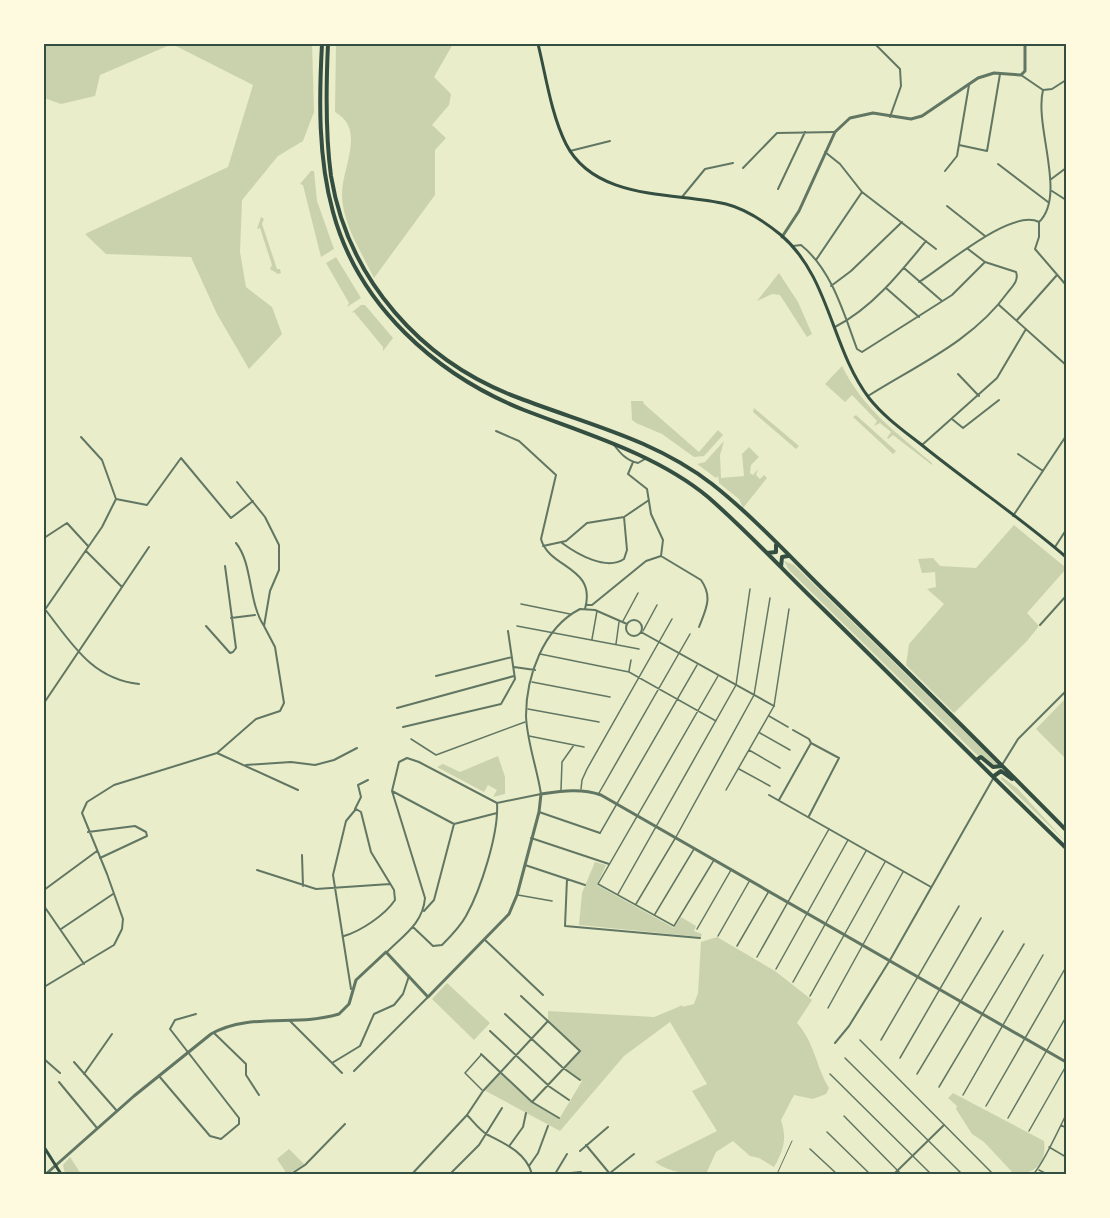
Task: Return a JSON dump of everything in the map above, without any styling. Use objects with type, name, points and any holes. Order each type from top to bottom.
[{"type":"highway","points":[[322,44],[321,125],[328,189],[345,246],[376,300],[418,346],[472,386],[514,406],[645,459],[697,489],[782,568],[1066,848]]},
{"type":"highway","points":[[328,44],[328,134],[337,202],[359,261],[396,314],[433,351],[481,382],[518,398],[627,435],[681,462],[720,490],[1066,830]]},
{"type":"highway","points":[[766,553],[776,552],[775,543]]},
{"type":"highway","points":[[782,568],[782,557],[791,558]]},
{"type":"highway","points":[[976,760],[981,757],[993,767],[1002,766]]},
{"type":"highway","points":[[994,777],[999,771],[1005,773],[1039,803]]},
{"type":"main road","points":[[538,44],[552,103],[570,151],[587,168],[614,184],[735,207],[755,217],[782,237],[813,276],[850,368],[868,396],[895,424],[1055,547],[1066,558]]},
{"type":"main road","points":[[44,1147],[61,1174]]},
{"type":"street","points":[[875,44],[900,69],[902,81],[890,117]]},
{"type":"street","points":[[1021,75],[1025,71],[1025,44]]},
{"type":"street","points":[[958,145],[987,151],[1000,74]]},
{"type":"street","points":[[782,237],[799,211],[835,132],[858,115],[873,113],[905,120],[919,117],[984,75],[1021,75],[1043,90],[1052,89],[1066,80]]},
{"type":"street","points":[[945,171],[954,161],[970,82]]},
{"type":"street","points":[[1043,90],[1049,181],[1052,191],[1044,218],[1039,222],[1035,252],[1066,285]]},
{"type":"street","points":[[778,189],[805,132]]},
{"type":"street","points":[[743,168],[762,150],[772,135],[835,132]]},
{"type":"street","points":[[570,151],[610,141]]},
{"type":"street","points":[[825,152],[840,164],[862,192],[936,249]]},
{"type":"street","points":[[682,197],[705,169],[733,163]]},
{"type":"street","points":[[998,164],[1048,202]]},
{"type":"street","points":[[1049,181],[1066,168]]},
{"type":"street","points":[[1052,191],[1066,200]]},
{"type":"street","points":[[816,260],[862,192]]},
{"type":"street","points":[[947,206],[985,236]]},
{"type":"street","points":[[919,282],[985,236],[1015,221],[1032,219],[1039,222]]},
{"type":"street","points":[[831,286],[851,271],[902,222]]},
{"type":"street","points":[[835,327],[847,321],[886,288],[926,241]]},
{"type":"street","points":[[790,246],[801,245],[816,260],[831,286],[858,351],[862,352],[957,291],[985,262]]},
{"type":"street","points":[[868,396],[948,349],[999,305],[1018,276],[1012,270],[985,262],[968,249]]},
{"type":"street","points":[[904,268],[942,301]]},
{"type":"street","points":[[1017,320],[1057,275]]},
{"type":"street","points":[[886,288],[919,317]]},
{"type":"street","points":[[999,305],[1066,365]]},
{"type":"street","points":[[922,445],[979,397],[997,378],[1026,329]]},
{"type":"street","points":[[958,374],[979,397]]},
{"type":"street","points":[[952,419],[963,428],[999,400]]},
{"type":"street","points":[[496,431],[519,441],[556,475],[542,532],[543,546],[579,577],[588,592],[586,607]]},
{"type":"street","points":[[1013,516],[1066,436]]},
{"type":"street","points":[[81,437],[102,460],[116,499],[89,547],[44,609],[78,652],[110,678],[139,684]]},
{"type":"street","points":[[614,445],[622,456],[633,462],[638,463],[645,459]]},
{"type":"street","points":[[1018,453],[1043,471]]},
{"type":"street","points":[[116,499],[147,504],[181,458],[231,518],[253,501]]},
{"type":"street","points":[[633,462],[628,474],[647,489],[651,514],[663,540],[661,556]]},
{"type":"street","points":[[237,482],[265,517],[279,545],[281,558],[270,591],[264,626]]},
{"type":"street","points":[[561,543],[588,523],[624,517],[649,500]]},
{"type":"street","points":[[543,546],[555,542],[561,543],[593,559],[617,563],[624,559],[627,550],[624,517]]},
{"type":"street","points":[[44,538],[67,523],[89,547]]},
{"type":"street","points":[[1055,547],[1066,530]]},
{"type":"street","points":[[44,531],[47,535]]},
{"type":"street","points":[[44,987],[114,945],[119,938],[123,919],[82,813],[87,802],[114,785],[217,753],[256,719],[280,711],[284,703],[275,647],[256,615],[242,553],[236,543]]},
{"type":"street","points":[[44,703],[148,547]]},
{"type":"street","points":[[86,551],[122,587]]},
{"type":"street","points":[[354,1071],[509,914],[517,895],[542,794],[529,736],[527,708],[539,654],[554,633],[571,615],[592,605],[646,561],[661,556],[701,580],[705,585],[710,601],[699,627]]},
{"type":"street","points":[[206,626],[230,653],[233,652],[236,648],[225,566]]},
{"type":"street","points":[[618,895],[736,685],[750,589]]},
{"type":"street","points":[[616,644],[621,621],[638,593]]},
{"type":"street","points":[[1040,624],[1066,596]]},
{"type":"street","points":[[636,905],[754,695],[770,598]]},
{"type":"street","points":[[521,604],[571,615]]},
{"type":"street","points":[[642,632],[642,626],[637,620],[631,620],[627,624],[626,630],[631,636],[637,636],[642,632],[657,605]]},
{"type":"street","points":[[586,607],[627,624]]},
{"type":"street","points":[[726,790],[774,705],[789,609]]},
{"type":"street","points":[[592,640],[597,611]]},
{"type":"street","points":[[231,618],[256,615]]},
{"type":"street","points":[[581,790],[587,769],[672,619]]},
{"type":"street","points":[[517,626],[639,649]]},
{"type":"street","points":[[403,727],[501,704],[514,676],[508,631]]},
{"type":"street","points":[[642,632],[774,705]]},
{"type":"street","points":[[598,794],[690,634]]},
{"type":"street","points":[[539,654],[628,672],[716,721]]},
{"type":"street","points":[[436,676],[512,657]]},
{"type":"street","points":[[628,672],[631,660]]},
{"type":"street","points":[[539,812],[600,834],[698,665]]},
{"type":"street","points":[[514,667],[535,670]]},
{"type":"street","points":[[397,708],[514,676]]},
{"type":"street","points":[[714,859],[674,926],[598,884],[718,676]]},
{"type":"street","points":[[532,682],[610,697]]},
{"type":"street","points":[[1002,766],[1018,740],[1066,691]]},
{"type":"street","points":[[527,708],[599,722]]},
{"type":"street","points":[[768,716],[788,727]]},
{"type":"street","points":[[411,739],[436,755],[527,721]]},
{"type":"street","points":[[793,730],[839,758],[809,816]]},
{"type":"street","points":[[759,732],[790,750]]},
{"type":"street","points":[[529,736],[584,747]]},
{"type":"street","points":[[779,800],[811,743]]},
{"type":"street","points":[[561,791],[562,762],[574,745]]},
{"type":"street","points":[[246,765],[291,762],[315,765],[334,760],[357,748]]},
{"type":"street","points":[[749,750],[780,768]]},
{"type":"street","points":[[217,753],[298,790]]},
{"type":"street","points":[[424,911],[423,887],[392,791],[399,762],[408,758],[420,762],[497,803],[561,791],[581,790],[598,794],[846,934],[1066,1064],[1029,1131]]},
{"type":"street","points":[[738,769],[770,786]]},
{"type":"street","points":[[835,1043],[849,1026],[890,960],[994,777]]},
{"type":"street","points":[[46,1174],[117,1111],[214,1033],[245,1023],[339,1014],[349,1004],[351,989],[335,888],[334,864],[346,821],[361,797],[358,785],[368,780]]},
{"type":"street","points":[[392,791],[454,824],[498,813]]},
{"type":"street","points":[[769,795],[931,887]]},
{"type":"street","points":[[413,927],[433,946],[442,945],[462,922],[482,876],[498,813],[497,803]]},
{"type":"street","points":[[344,936],[354,933],[390,907],[395,900],[390,884],[370,852],[361,812],[354,811]]},
{"type":"street","points":[[351,989],[356,980],[413,927],[434,900],[454,824]]},
{"type":"street","points":[[88,832],[135,826],[146,832],[147,836],[100,858]]},
{"type":"street","points":[[757,957],[830,828]]},
{"type":"street","points":[[531,838],[609,864]]},
{"type":"street","points":[[776,969],[848,839]]},
{"type":"street","points":[[654,915],[694,848]]},
{"type":"street","points":[[793,982],[867,850]]},
{"type":"street","points":[[44,890],[97,851]]},
{"type":"street","points":[[302,855],[303,886]]},
{"type":"street","points":[[810,996],[885,861]]},
{"type":"street","points":[[524,865],[585,885]]},
{"type":"street","points":[[697,929],[732,869]]},
{"type":"street","points":[[256,870],[315,889],[390,884]]},
{"type":"street","points":[[828,1008],[904,871]]},
{"type":"street","points":[[567,879],[565,926],[700,938]]},
{"type":"street","points":[[718,936],[750,879]]},
{"type":"street","points":[[737,946],[769,890]]},
{"type":"street","points":[[61,929],[114,893]]},
{"type":"street","points":[[517,895],[552,901]]},
{"type":"street","points":[[44,906],[84,964]]},
{"type":"street","points":[[881,1040],[959,906]]},
{"type":"street","points":[[900,1058],[981,918]]},
{"type":"street","points":[[917,1074],[1003,931]]},
{"type":"street","points":[[485,940],[543,995]]},
{"type":"street","points":[[939,1088],[1024,944]]},
{"type":"street","points":[[386,952],[428,997]]},
{"type":"street","points":[[963,1095],[1043,955]]},
{"type":"street","points":[[986,1106],[1066,967]]},
{"type":"street","points":[[332,1063],[357,1049],[374,1014],[394,1005],[403,994],[409,976]]},
{"type":"street","points":[[521,996],[580,1051],[532,1102]]},
{"type":"street","points":[[159,1076],[212,1137],[225,1137],[239,1124],[239,1118],[170,1029],[175,1020],[196,1014]]},
{"type":"street","points":[[504,1014],[564,1069],[580,1080]]},
{"type":"street","points":[[1008,1118],[1066,1017]]},
{"type":"street","points":[[289,1020],[342,1073]]},
{"type":"street","points":[[412,1174],[467,1115],[483,1091],[548,1021]]},
{"type":"street","points":[[490,1031],[548,1085],[569,1100]]},
{"type":"street","points":[[214,1033],[246,1064],[246,1075],[259,1095]]},
{"type":"street","points":[[83,1074],[112,1034]]},
{"type":"street","points":[[860,1040],[993,1174]]},
{"type":"street","points":[[483,1091],[465,1073],[481,1054],[532,1102],[559,1118]]},
{"type":"street","points":[[845,1058],[962,1174]]},
{"type":"street","points":[[44,1059],[60,1073]]},
{"type":"street","points":[[74,1062],[117,1111]]},
{"type":"street","points":[[830,1074],[931,1174]]},
{"type":"street","points":[[59,1082],[97,1128]]},
{"type":"street","points":[[450,1174],[487,1134],[502,1108]]},
{"type":"street","points":[[510,1146],[523,1127],[526,1113]]},
{"type":"street","points":[[467,1115],[487,1134],[510,1146],[529,1166],[532,1174]]},
{"type":"street","points":[[1033,1174],[1039,1169],[1048,1146],[1066,1115]]},
{"type":"street","points":[[844,1116],[901,1174]]},
{"type":"street","points":[[291,1174],[305,1165],[345,1124]]},
{"type":"street","points":[[894,1174],[944,1125]]},
{"type":"street","points":[[1060,1125],[1066,1128]]},
{"type":"street","points":[[529,1166],[538,1153],[548,1126]]},
{"type":"street","points":[[580,1150],[608,1127]]},
{"type":"street","points":[[827,1132],[870,1174]]},
{"type":"street","points":[[586,1145],[610,1174],[634,1154]]},
{"type":"street","points":[[1048,1146],[1066,1157]]},
{"type":"street","points":[[810,1149],[837,1174]]},
{"type":"street","points":[[555,1174],[567,1154]]},
{"type":"street","points":[[1039,1169],[1047,1174]]},
{"type":"street","points":[[561,1174],[581,1172]]},
{"type":"lane","points":[[777,1174],[792,1141]]},
{"type":"green space","points":[[44,44],[172,44],[100,75],[95,96],[61,104],[44,98]]},
{"type":"green space","points":[[172,44],[312,44],[314,112],[303,141],[278,156],[242,200],[240,252],[246,287],[272,307],[282,334],[249,369],[217,314],[191,257],[106,254],[85,234],[228,167],[253,85]]},
{"type":"green space","points":[[336,44],[453,44],[434,77],[451,94],[449,105],[432,125],[446,138],[435,150],[435,195],[374,278],[354,239],[343,207],[343,185],[351,139],[344,120],[335,112]]},
{"type":"green space","points":[[311,171],[314,171],[317,201],[334,249],[321,257],[303,185],[300,184]]},
{"type":"green space","points":[[261,217],[264,219],[262,224],[277,269],[280,269],[281,273],[278,274],[270,269],[272,265],[260,228],[257,229]]},
{"type":"green space","points":[[336,257],[361,298],[347,307],[349,303],[326,263]]},
{"type":"green space","points":[[779,273],[798,302],[812,334],[807,337],[780,295],[772,294],[757,301]]},
{"type":"green space","points":[[361,305],[365,305],[393,338],[383,351],[383,347],[354,312],[351,313]]},
{"type":"green space","points":[[842,366],[870,408],[932,465],[893,435],[888,439],[891,432],[880,423],[874,426],[877,421],[852,395],[845,402],[825,384]]},
{"type":"green space","points":[[631,401],[643,401],[699,452],[718,430],[723,435],[704,456],[694,457],[662,434],[632,420]]},
{"type":"green space","points":[[754,408],[799,446],[796,449],[753,412]]},
{"type":"green space","points":[[856,415],[896,451],[893,454],[853,417]]},
{"type":"green space","points":[[724,441],[720,455],[721,478],[744,476],[742,454],[749,447],[759,457],[751,465],[750,473],[753,475],[758,469],[756,475],[760,479],[764,475],[767,478],[743,508],[739,499],[719,483],[718,476],[716,478],[697,464],[705,462]]},
{"type":"green space","points":[[1014,525],[1065,567],[1065,570],[1027,613],[1039,626],[1027,641],[954,713],[906,665],[909,644],[944,604],[927,589],[936,587],[935,572],[922,573],[918,559],[933,558],[940,566],[976,568]]},
{"type":"green space","points":[[784,561],[794,565],[999,765],[994,766],[976,754],[789,570]]},
{"type":"green space","points":[[1066,698],[1066,759],[1036,729]]},
{"type":"green space","points":[[498,756],[505,777],[505,794],[493,797],[497,790],[488,785],[484,792],[437,767],[443,764],[460,772]]},
{"type":"green space","points":[[1002,777],[1017,788],[1066,842],[1001,779]]},
{"type":"green space","points":[[595,862],[606,865],[597,885],[674,928],[681,917],[696,926],[694,931],[702,934],[701,937],[579,925],[582,893]]},
{"type":"green space","points":[[717,937],[775,971],[812,1000],[797,1023],[812,1047],[829,1088],[826,1094],[813,1099],[794,1095],[781,1120],[784,1133],[783,1144],[774,1167],[759,1158],[750,1156],[733,1141],[716,1152],[706,1174],[673,1171],[655,1162],[717,1131],[692,1091],[707,1084],[670,1022],[624,1056],[560,1131],[484,1090],[500,1072],[531,1101],[559,1119],[582,1081],[565,1068],[580,1051],[548,1021],[548,1011],[654,1017],[683,1005],[682,1007],[694,1004],[698,993],[701,942]]},
{"type":"green space","points":[[447,983],[490,1023],[474,1040],[432,999]]},
{"type":"green space","points":[[953,1093],[1044,1141],[1044,1156],[1038,1166],[1028,1172],[1014,1174],[984,1142],[972,1134],[956,1109],[957,1106],[948,1098]]},
{"type":"green space","points":[[289,1149],[305,1165],[287,1174],[277,1159]]},
{"type":"green space","points":[[70,1157],[81,1174],[65,1174],[63,1165]]}]
